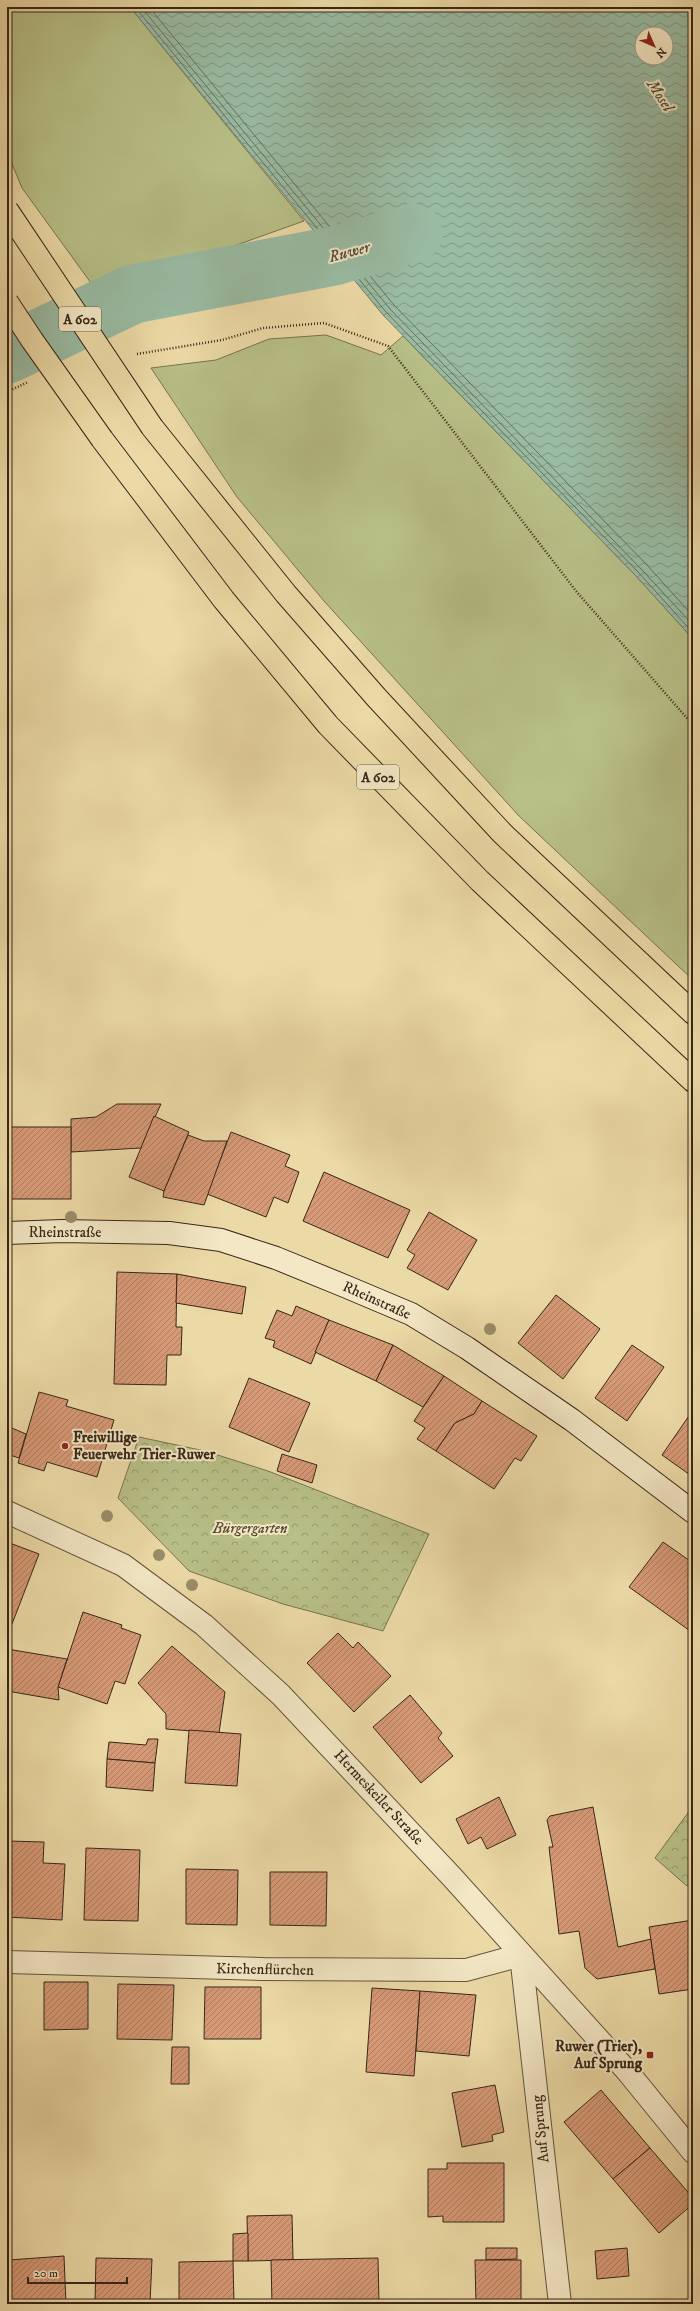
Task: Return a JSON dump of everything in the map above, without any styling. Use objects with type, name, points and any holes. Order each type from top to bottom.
[{"type":"highway","name":"A 602","points":[[7,210],[152,427],[286,594],[376,697],[503,834],[693,1013]]},
{"type":"highway","name":"A 602","points":[[7,302],[102,439],[224,600],[328,725],[480,881],[693,1080]]},
{"type":"street","name":"Rheinstraße","points":[[7,1233],[62,1231],[169,1233],[221,1240],[276,1258],[333,1281],[412,1314],[467,1348],[572,1420],[693,1512]]},
{"type":"street","name":"Hermeskeiler Straße","points":[[7,1512],[123,1565],[204,1625],[287,1700],[424,1846],[520,1955],[627,2071],[693,2152]]},
{"type":"street","name":"Kirchenflürchen","points":[[7,1962],[263,1969],[466,1970],[520,1955]]},
{"type":"street","name":"Auf Sprung","points":[[520,1955],[560,2304]]},
{"type":"path","points":[[134,354],[222,340],[263,328],[324,323],[388,346],[576,591],[693,726]]},
{"type":"path","points":[[7,392],[29,382]]},
{"type":"green space","points":[[7,7],[130,7],[304,221],[99,294],[22,188],[7,152]]},
{"type":"green space","points":[[326,335],[381,355],[403,336],[636,576],[693,639],[693,980],[519,816],[324,601],[237,497],[151,368],[216,360],[269,339]]},
{"type":"green space","name":"Bürgergarten","points":[[139,1437],[205,1451],[268,1471],[429,1534],[383,1631],[283,1604],[189,1571],[118,1498]]},
{"type":"green space","points":[[693,1806],[693,1879],[687,1886],[655,1858]]},
{"type":"water","name":"Mosel","points":[[130,7],[693,7],[693,639],[636,576],[383,315]]},
{"type":"building","points":[[117,1104],[161,1104],[141,1148],[71,1152],[71,1119],[96,1117]]},
{"type":"building","points":[[154,1116],[189,1132],[164,1191],[129,1177]]},
{"type":"building","points":[[7,1127],[71,1127],[71,1199],[7,1199]]},
{"type":"building","points":[[231,1132],[290,1155],[285,1166],[299,1172],[288,1203],[274,1197],[266,1217],[207,1194]]},
{"type":"building","points":[[188,1135],[204,1141],[227,1141],[204,1205],[163,1197],[164,1191]]},
{"type":"building","points":[[324,1172],[410,1210],[388,1258],[303,1221]]},
{"type":"building","points":[[429,1212],[477,1240],[448,1290],[407,1268],[415,1255],[407,1250]]},
{"type":"building","points":[[117,1272],[177,1274],[176,1327],[182,1327],[181,1355],[167,1355],[166,1385],[114,1384]]},
{"type":"building","points":[[177,1274],[246,1287],[242,1314],[176,1303]]},
{"type":"building","points":[[556,1295],[600,1329],[563,1379],[518,1343]]},
{"type":"building","points":[[296,1306],[329,1320],[311,1364],[273,1347],[275,1341],[265,1338],[277,1310],[292,1316]]},
{"type":"building","points":[[329,1320],[393,1345],[376,1381],[315,1352]]},
{"type":"building","points":[[393,1345],[444,1376],[423,1407],[376,1381]]},
{"type":"building","points":[[632,1345],[664,1367],[627,1421],[595,1398]]},
{"type":"building","points":[[444,1376],[482,1401],[474,1414],[455,1423],[436,1451],[417,1439],[425,1428],[414,1421]]},
{"type":"building","points":[[249,1378],[310,1403],[289,1452],[229,1427]]},
{"type":"building","name":"Freiwillige Feuerwehr Trier-Ruwer","points":[[39,1392],[68,1400],[66,1406],[114,1420],[97,1477],[47,1462],[44,1471],[18,1463]]},
{"type":"building","points":[[482,1401],[537,1436],[521,1461],[515,1458],[494,1489],[436,1451],[455,1423],[474,1414]]},
{"type":"building","points":[[693,1410],[693,1477],[662,1455]]},
{"type":"building","points":[[7,1426],[26,1434],[19,1458],[7,1454]]},
{"type":"building","points":[[282,1454],[317,1465],[312,1483],[277,1471]]},
{"type":"building","points":[[7,1542],[39,1554],[12,1624],[7,1622]]},
{"type":"building","points":[[663,1542],[693,1563],[693,1633],[629,1587]]},
{"type":"building","points":[[83,1612],[122,1625],[121,1628],[141,1635],[125,1684],[115,1681],[107,1704],[58,1687]]},
{"type":"building","points":[[338,1633],[353,1648],[358,1642],[391,1676],[354,1712],[307,1663]]},
{"type":"building","points":[[172,1646],[225,1692],[219,1733],[166,1729],[166,1714],[138,1683]]},
{"type":"building","points":[[7,1649],[67,1659],[58,1687],[59,1700],[7,1691]]},
{"type":"building","points":[[410,1695],[442,1733],[438,1738],[453,1756],[421,1783],[373,1727]]},
{"type":"building","points":[[189,1730],[241,1734],[237,1786],[185,1783]]},
{"type":"building","points":[[148,1739],[158,1739],[155,1763],[107,1759],[109,1742],[146,1745]]},
{"type":"building","points":[[107,1759],[155,1763],[153,1791],[106,1787]]},
{"type":"building","points":[[499,1797],[516,1835],[487,1849],[481,1837],[468,1844],[456,1819]]},
{"type":"building","points":[[593,1807],[618,1947],[651,1939],[655,1969],[597,1979],[585,1968],[579,1931],[559,1934],[549,1847],[553,1847],[547,1820],[550,1816]]},
{"type":"building","points":[[7,1841],[44,1842],[43,1863],[65,1864],[62,1920],[7,1917]]},
{"type":"building","points":[[86,1848],[140,1850],[138,1921],[84,1920]]},
{"type":"building","points":[[186,1869],[238,1870],[237,1925],[186,1924]]},
{"type":"building","points":[[270,1872],[327,1872],[326,1926],[270,1925]]},
{"type":"building","points":[[693,1920],[693,1989],[659,1994],[649,1927]]},
{"type":"building","points":[[44,1982],[88,1982],[88,2029],[44,2030]]},
{"type":"building","points":[[118,1984],[174,1985],[172,2040],[117,2039]]},
{"type":"building","points":[[205,1987],[261,1987],[261,2039],[204,2039]]},
{"type":"building","points":[[372,1988],[420,1991],[414,2076],[366,2072]]},
{"type":"building","points":[[420,1991],[476,1995],[469,2056],[416,2051]]},
{"type":"building","points":[[172,2047],[189,2047],[189,2084],[171,2084]]},
{"type":"building","points":[[495,2085],[504,2132],[492,2135],[493,2141],[462,2147],[452,2093]]},
{"type":"building","points":[[601,2090],[650,2148],[613,2179],[564,2122]]},
{"type":"building","points":[[650,2148],[693,2198],[693,2204],[659,2233],[613,2179]]},
{"type":"building","points":[[447,2163],[504,2163],[504,2222],[443,2222],[443,2216],[428,2217],[428,2169],[447,2169]]},
{"type":"building","points":[[292,2215],[293,2260],[248,2261],[247,2216]]},
{"type":"building","points":[[248,2233],[248,2261],[233,2261],[233,2234]]},
{"type":"building","points":[[486,2248],[517,2248],[517,2259],[486,2260]]},
{"type":"building","points":[[627,2248],[629,2276],[597,2279],[595,2251]]},
{"type":"building","points":[[64,2256],[66,2304],[12,2304],[9,2260]]},
{"type":"building","points":[[96,2258],[152,2259],[150,2304],[95,2304]]},
{"type":"building","points":[[378,2258],[379,2304],[272,2304],[271,2260]]},
{"type":"building","points":[[475,2260],[521,2260],[521,2304],[476,2304]]},
{"type":"building","points":[[233,2261],[234,2304],[179,2304],[179,2262]]},
{"type":"waterway","name":"Ruwer","points":[[7,354],[133,294],[334,256],[413,233]]},
{"type":"place","name":"Freiwillige Feuerwehr Trier-Ruwer","points":[[65,1446]]},
{"type":"place","name":"Ruwer (Trier), Auf Sprung","points":[[650,2055]]}]
